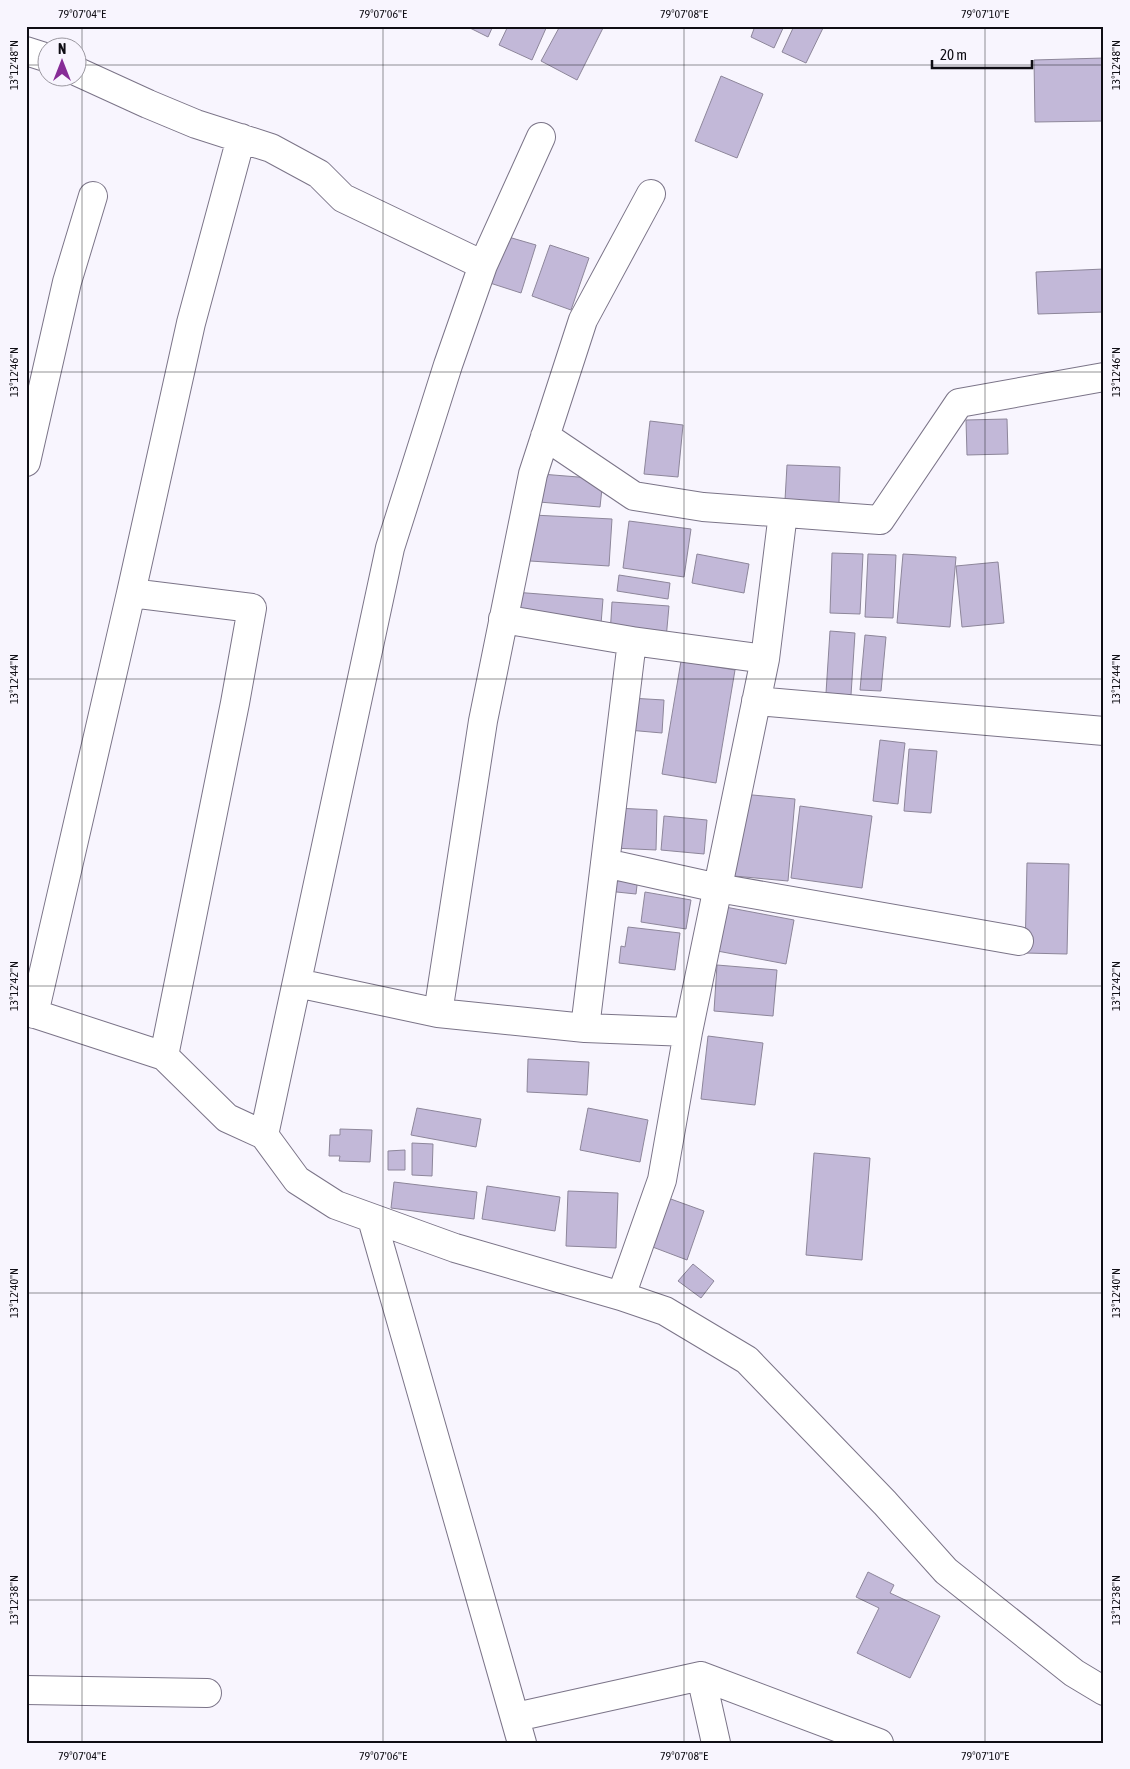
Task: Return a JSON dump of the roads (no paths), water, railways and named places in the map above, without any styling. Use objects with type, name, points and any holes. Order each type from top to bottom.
[{"type":"street","points":[[26,51],[38,55]]},
{"type":"street","points":[[88,77],[196,124],[270,148],[319,174],[343,198],[483,265]]},
{"type":"street","points":[[264,1135],[390,548],[448,365],[483,265],[541,137]]},
{"type":"street","points":[[241,138],[191,323],[131,593],[30,1012],[164,1056],[227,1118],[264,1135],[296,1180],[336,1206],[455,1248],[621,1296],[665,1311],[747,1360],[885,1503],[946,1572],[1074,1673],[1104,1691]]},
{"type":"street","points":[[438,1013],[483,721],[533,474],[583,320],[651,194]]},
{"type":"street","points":[[26,462],[67,282],[93,196]]},
{"type":"street","points":[[545,436],[634,496],[703,507],[880,520],[958,403],[1104,377]]},
{"type":"street","points":[[621,1296],[662,1180],[688,1032],[765,659],[783,513]]},
{"type":"street","points":[[131,593],[252,608],[235,703],[164,1056]]},
{"type":"street","points":[[504,619],[632,641],[765,659]]},
{"type":"street","points":[[585,1028],[632,641]]},
{"type":"street","points":[[756,701],[1104,731]]},
{"type":"street","points":[[605,863],[718,888],[1019,941]]},
{"type":"street","points":[[296,983],[438,1013],[585,1028],[688,1032]]},
{"type":"street","points":[[372,1219],[519,1730],[701,1676],[879,1743]]},
{"type":"street","points":[[701,1676],[716,1743]]},
{"type":"street","points":[[26,1690],[207,1693]]}]
